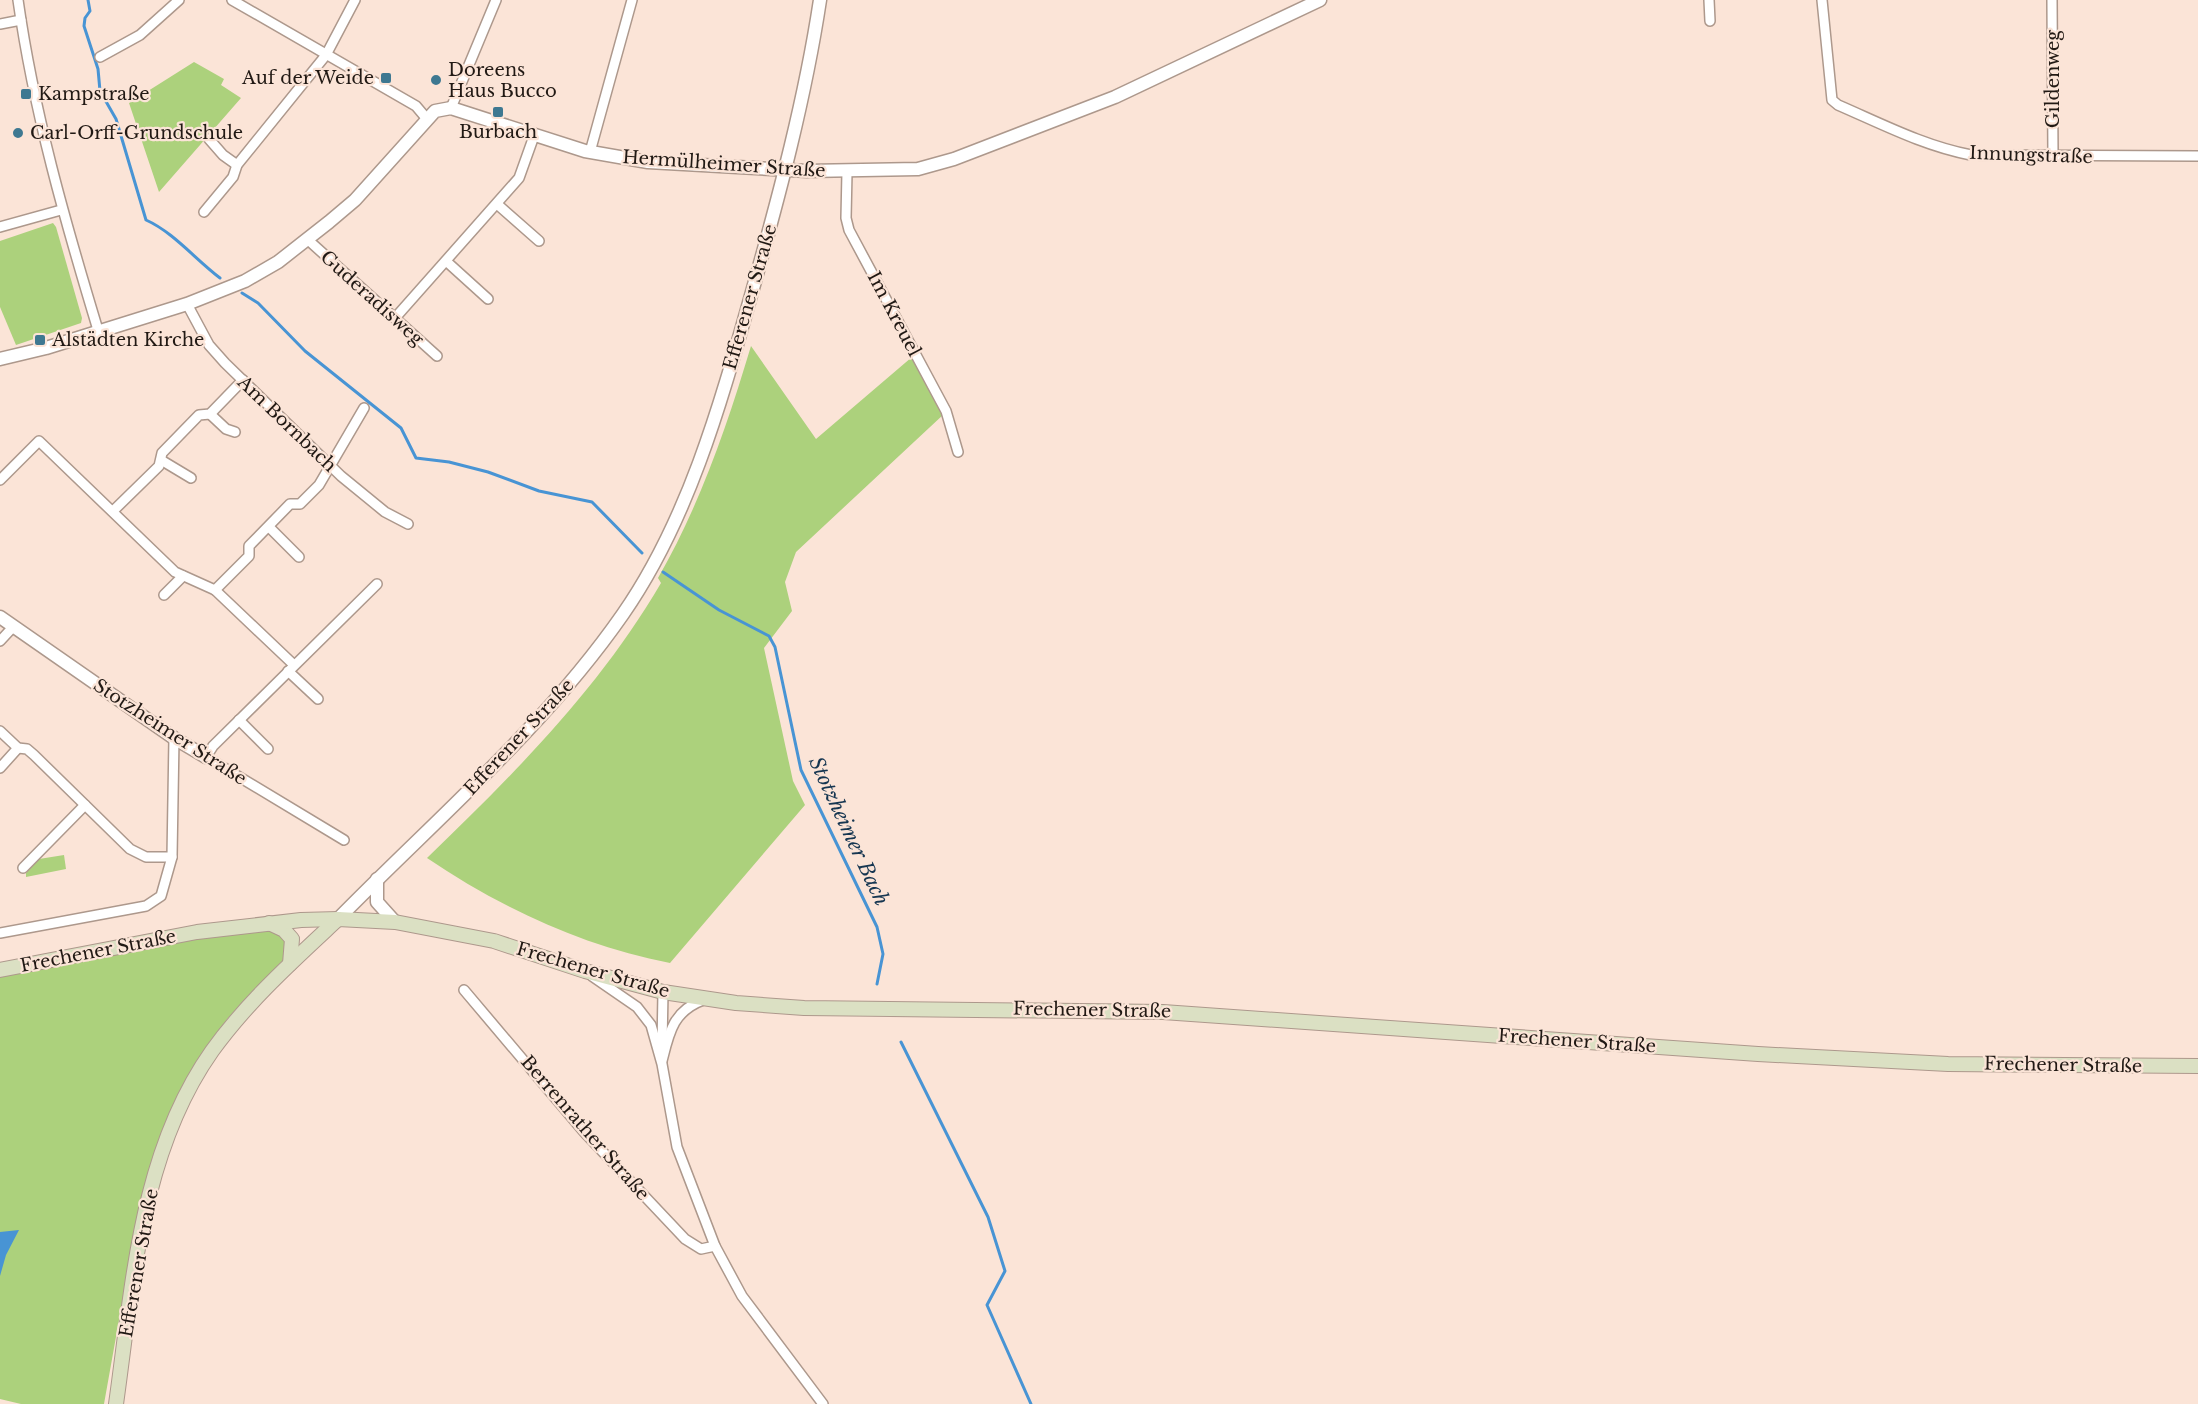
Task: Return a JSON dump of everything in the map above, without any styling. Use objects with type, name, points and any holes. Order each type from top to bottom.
[{"type":"main road","name":"Frechener Straße","points":[[0,970],[187,933],[269,923],[338,919],[395,922],[494,941],[585,971],[663,992],[706,999],[804,1008],[1015,1008],[1238,1015],[1706,1051],[1948,1064],[2198,1066]]},
{"type":"main road","name":"Efferener Straße","points":[[116,1404],[140,1232],[163,1148],[193,1082],[212,1051],[248,1006],[338,919]]},
{"type":"main road","points":[[269,923],[284,930],[292,939],[290,964]]},
{"type":"street","points":[[18,0],[34,97],[62,210],[98,330]]},
{"type":"street","points":[[100,57],[141,35],[179,0]]},
{"type":"street","points":[[232,0],[416,106],[427,119]]},
{"type":"street","points":[[204,212],[233,177],[237,165],[326,55],[355,0]]},
{"type":"street","points":[[0,359],[46,348],[187,304],[245,281],[278,262],[355,200],[435,111],[451,108],[496,0]]},
{"type":"street","points":[[590,152],[632,0]]},
{"type":"street","name":"Efferener Straße","points":[[338,919],[536,723],[603,641],[645,579],[678,514],[726,382],[786,169],[814,40],[819,0]]},
{"type":"street","name":"Hermülheimer Straße","points":[[451,108],[590,152],[648,162],[847,172],[918,169],[954,159],[1115,97],[1320,0]]},
{"type":"street","points":[[1709,0],[1710,21]]},
{"type":"street","name":"Innungstraße","points":[[1822,0],[1830,94],[1838,105],[1944,150],[1971,155],[2053,157],[2198,156]]},
{"type":"street","name":"Gildenweg","points":[[2052,0],[2053,157]]},
{"type":"street","points":[[0,24],[21,20]]},
{"type":"street","points":[[394,318],[497,204],[524,170],[534,136]]},
{"type":"street","points":[[209,139],[223,155],[237,165]]},
{"type":"street","name":"Im Kreuel","points":[[847,172],[846,218],[849,230],[946,411],[958,452]]},
{"type":"street","points":[[497,204],[539,241]]},
{"type":"street","points":[[0,227],[62,210]]},
{"type":"street","name":"Guderadisweg","points":[[307,239],[437,356]]},
{"type":"street","points":[[446,261],[488,299]]},
{"type":"street","name":"Am Bornbach","points":[[187,304],[209,345],[243,380],[331,466],[385,512],[408,524]]},
{"type":"street","points":[[113,511],[159,466],[162,453],[199,415],[210,414],[243,380]]},
{"type":"street","points":[[215,590],[249,556],[249,546],[290,504],[300,504],[319,485],[364,408]]},
{"type":"street","points":[[210,414],[226,429],[235,432]]},
{"type":"street","points":[[0,480],[39,441],[161,559],[183,576],[215,590],[318,699]]},
{"type":"street","points":[[161,460],[191,478]]},
{"type":"street","points":[[269,526],[299,556]]},
{"type":"street","points":[[164,596],[183,576]]},
{"type":"street","points":[[206,758],[213,746],[377,584]]},
{"type":"street","name":"Stotzheimer Straße","points":[[0,617],[174,738],[344,840]]},
{"type":"street","points":[[0,640],[13,627]]},
{"type":"street","points":[[239,720],[268,749]]},
{"type":"street","points":[[0,730],[18,748],[27,749],[130,849],[146,857],[172,857]]},
{"type":"street","points":[[0,933],[146,906],[161,896],[172,857],[174,738]]},
{"type":"street","points":[[0,768],[18,748]]},
{"type":"street","points":[[23,868],[85,805]]},
{"type":"street","points":[[377,879],[377,903],[395,922]]},
{"type":"street","points":[[585,971],[637,1007],[651,1025],[662,1064],[677,1148],[715,1246],[742,1296],[823,1404]]},
{"type":"street","name":"Berrenrather Straße","points":[[464,990],[584,1132],[685,1239],[701,1249],[715,1246]]},
{"type":"street","points":[[662,1064],[663,992]]},
{"type":"street","points":[[662,1064],[670,1029],[676,1018],[692,1004],[706,999]]},
{"type":"green space","points":[[194,62],[224,79],[221,85],[241,98],[159,192],[129,103]]},
{"type":"green space","points":[[53,223],[82,318],[81,323],[16,345],[0,307],[0,241]]},
{"type":"green space","points":[[751,346],[816,439],[912,357],[944,414],[796,552],[785,582],[792,611],[764,648],[793,781],[805,805],[670,963],[606,947],[543,923],[483,893],[427,858],[553,729],[611,659],[637,622],[661,583],[658,578],[700,494]]},
{"type":"green space","points":[[64,855],[66,869],[26,877],[26,873],[39,859]]},
{"type":"green space","points":[[267,930],[277,933],[286,940],[284,959],[228,1018],[205,1049],[189,1076],[162,1134],[139,1208],[104,1404],[21,1404],[0,1399],[0,977],[199,937]]},
{"type":"water","points":[[19,1230],[6,1255],[0,1276],[0,1232]]},
{"type":"waterway","name":"Stotzheimer Bach","points":[[88,0],[90,11],[85,18],[84,26],[98,69],[100,91],[116,119],[146,220],[175,239],[220,278]]},
{"type":"waterway","name":"Stotzheimer Bach","points":[[242,293],[258,303],[305,351],[401,428],[416,458],[449,462],[488,472],[539,491],[592,502],[642,553]]},
{"type":"waterway","name":"Stotzheimer Bach","points":[[663,572],[719,610],[769,636],[775,647],[801,770],[877,927],[883,954],[877,984]]},
{"type":"waterway","name":"Stotzheimer Bach","points":[[901,1042],[988,1217],[1005,1271],[987,1305],[1031,1404]]},
{"type":"place","name":"Auf der Weide","points":[[386,78]]},
{"type":"place","name":"Doreens Haus Bucco","points":[[436,80]]},
{"type":"place","name":"Kampstraße","points":[[26,94]]},
{"type":"place","name":"Burbach","points":[[498,112]]},
{"type":"place","name":"Carl-Orff-Grundschule","points":[[18,133]]},
{"type":"place","name":"Alstädten Kirche","points":[[40,340]]}]
